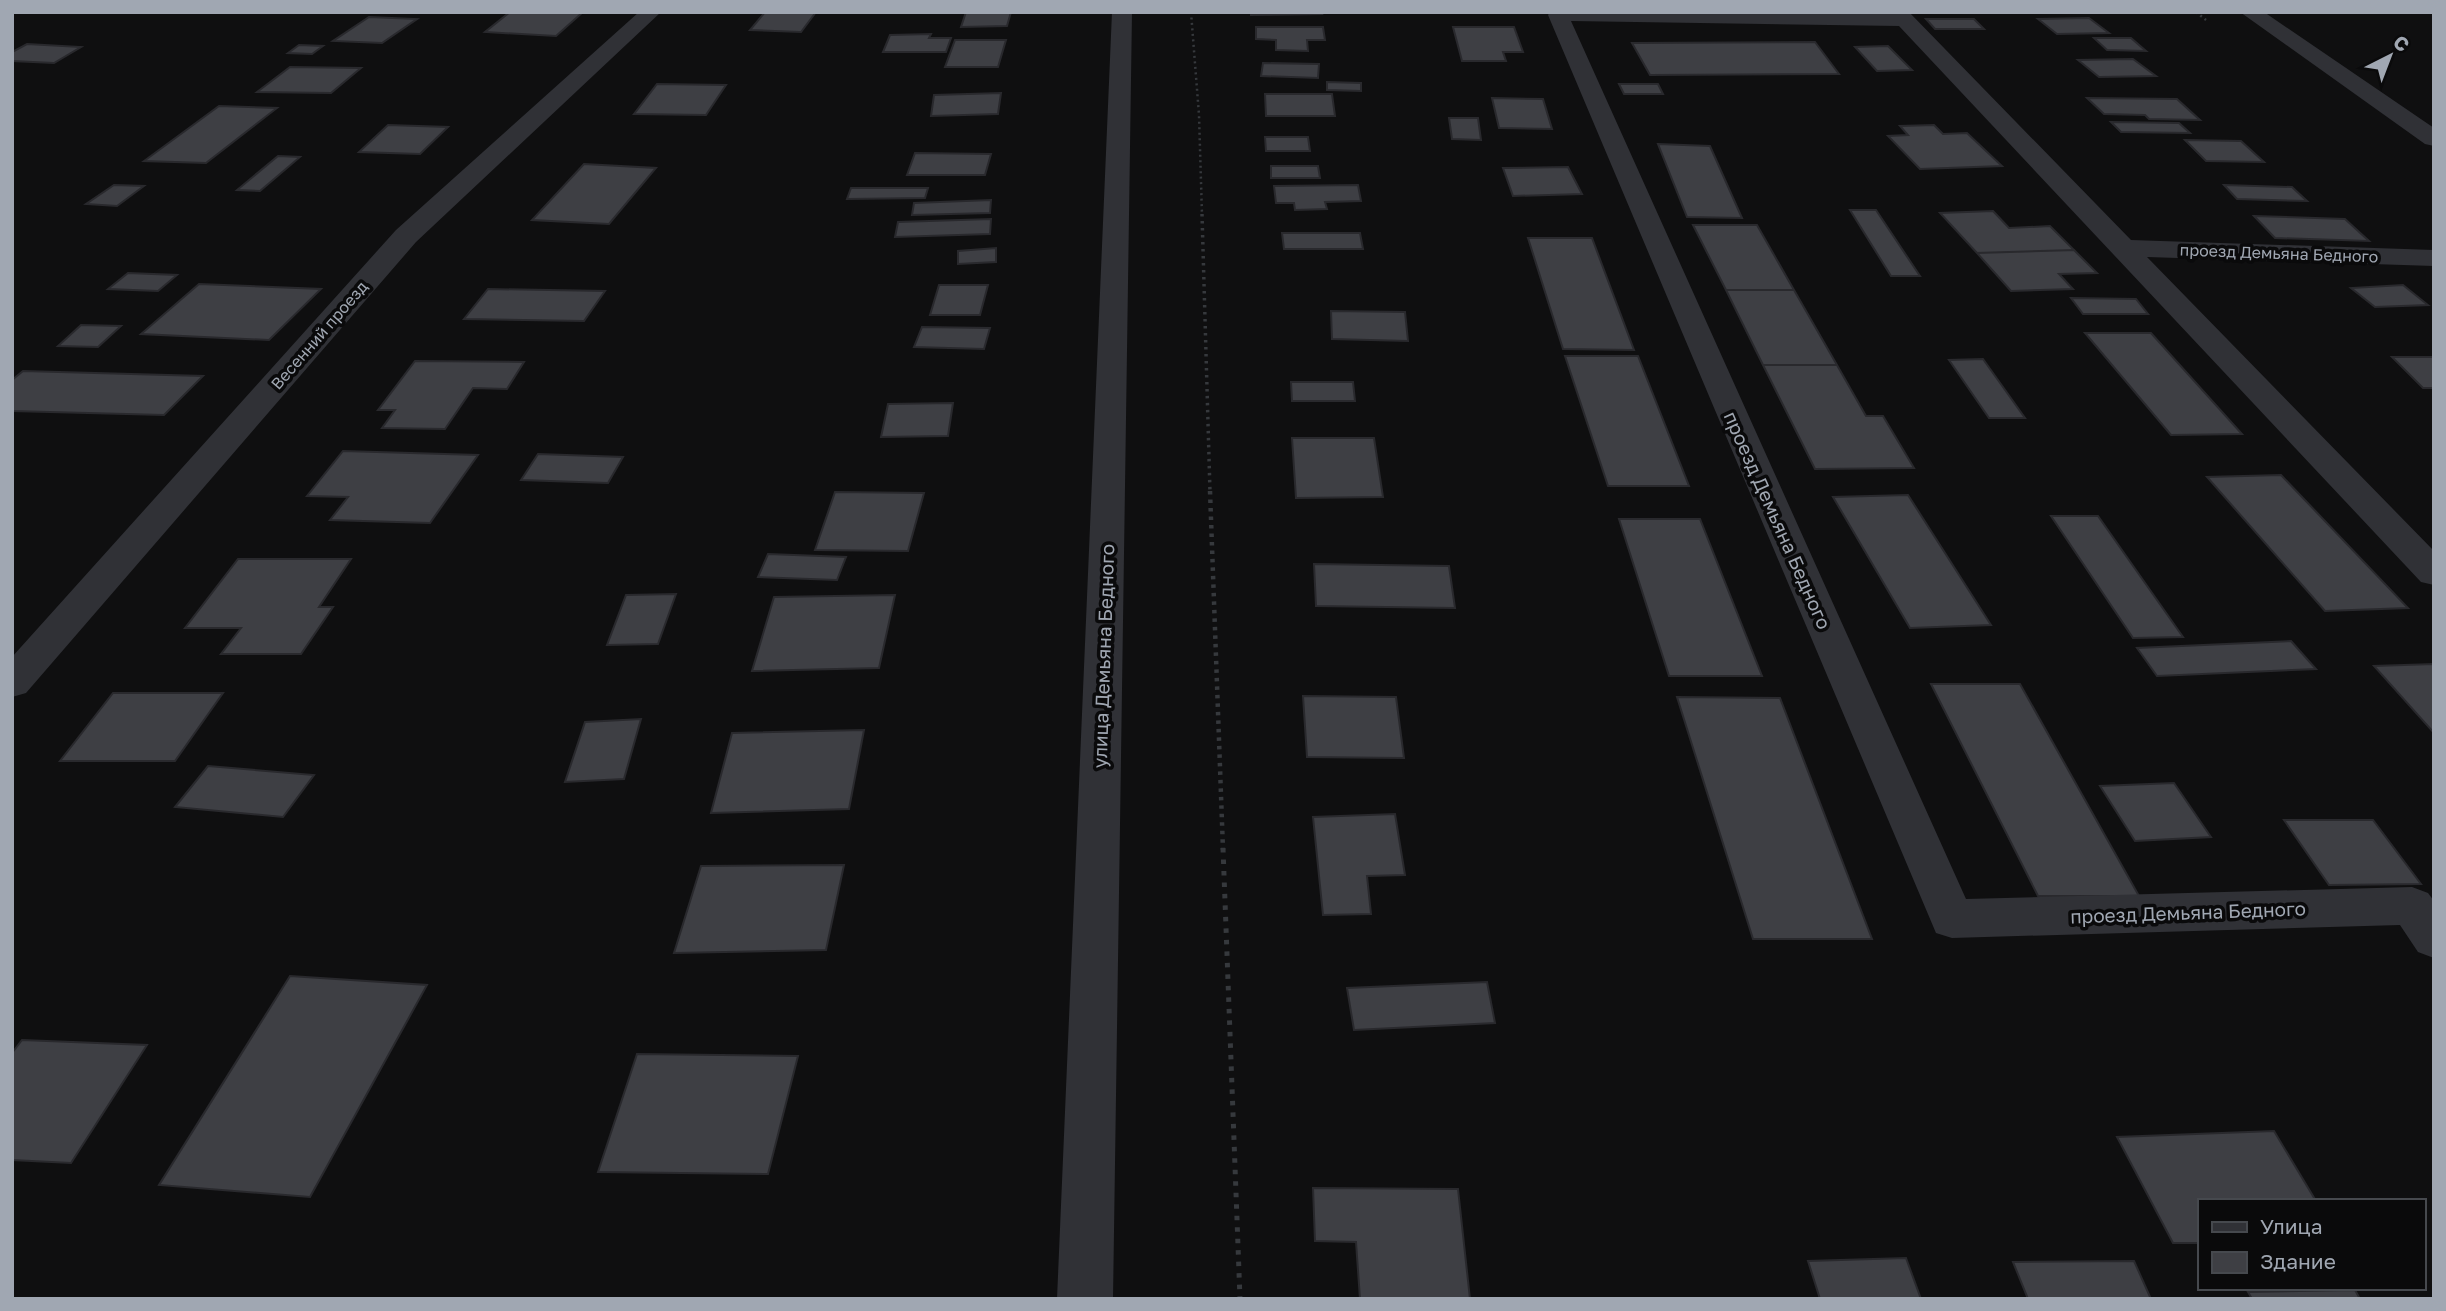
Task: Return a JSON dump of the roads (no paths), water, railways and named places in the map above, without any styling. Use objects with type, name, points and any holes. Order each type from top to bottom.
[{"type":"street","name":"Весенний проезд","points":[[12,683],[406,236],[651,12]]},
{"type":"street","name":"улица Демьяна Бедного","points":[[1085,1299],[1122,12]]},
{"type":"street","points":[[2250,12],[2434,139]]},
{"type":"street","name":"проезд Демьяна Бедного","points":[[2427,916],[1952,919],[1558,15],[1900,16],[2434,573]]},
{"type":"street","name":"проезд Демьяна Бедного","points":[[2123,248],[2434,258]]}]
